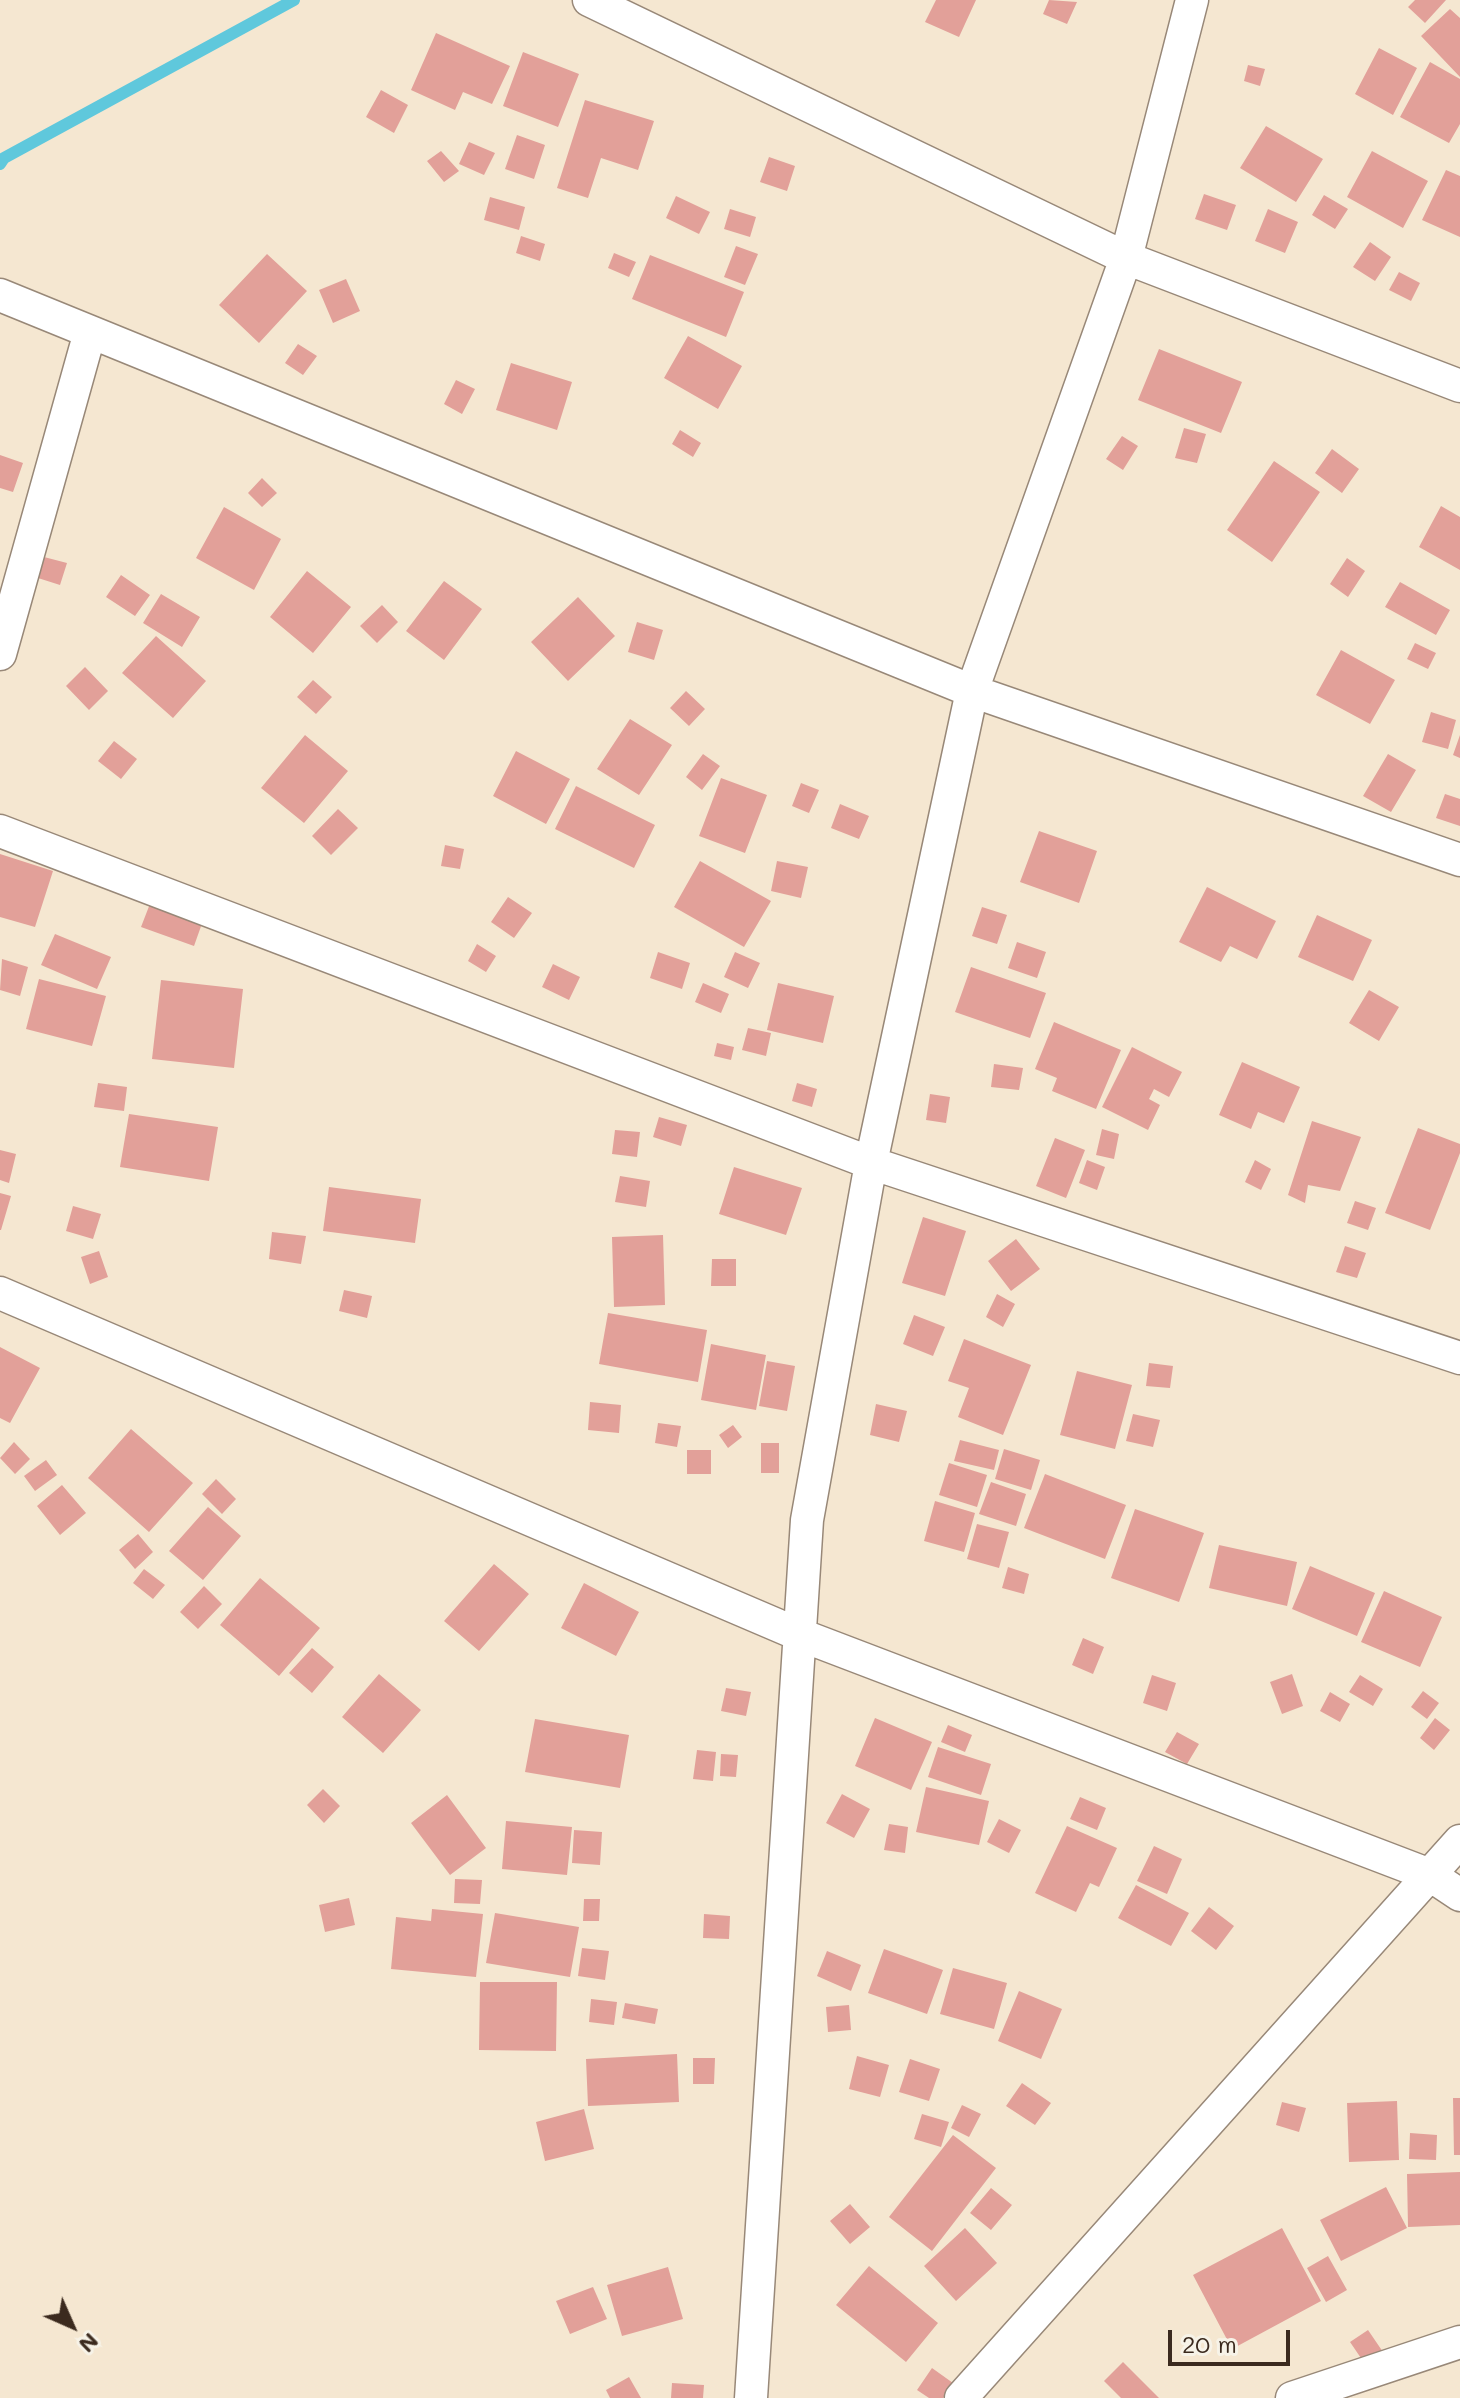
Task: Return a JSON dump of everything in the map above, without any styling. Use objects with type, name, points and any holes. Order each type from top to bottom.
[{"type":"street","points":[[589,0],[1126,258],[1460,386]]},
{"type":"street","points":[[751,2398],[807,1520],[871,1163],[972,691],[1126,258],[1192,0]]},
{"type":"street","points":[[0,295],[972,691],[1460,860]]},
{"type":"street","points":[[0,654],[90,332]]},
{"type":"street","points":[[0,831],[871,1163],[1460,1358]]},
{"type":"street","points":[[0,1293],[798,1634],[1430,1875],[1460,1895]]},
{"type":"street","points":[[961,2398],[1460,1841]]},
{"type":"street","points":[[1292,2398],[1460,2342]]},
{"type":"building","points":[[936,0],[976,0],[959,37],[925,22]]},
{"type":"building","points":[[1049,0],[1077,2],[1067,24],[1043,14]]},
{"type":"building","points":[[1415,0],[1446,0],[1425,23],[1408,7]]},
{"type":"building","points":[[1450,9],[1460,18],[1460,77],[1421,36]]},
{"type":"building","points":[[436,33],[510,66],[492,104],[463,92],[455,110],[411,90]]},
{"type":"building","points":[[1379,48],[1417,68],[1393,115],[1355,94]]},
{"type":"building","points":[[523,52],[579,74],[558,127],[503,106]]},
{"type":"building","points":[[1430,62],[1460,79],[1460,124],[1449,143],[1400,117]]},
{"type":"building","points":[[1248,65],[1265,69],[1260,86],[1244,81]]},
{"type":"building","points":[[381,90],[408,105],[394,133],[366,117]]},
{"type":"building","points":[[585,100],[654,121],[638,170],[601,158],[588,198],[557,188]]},
{"type":"building","points":[[1266,126],[1323,159],[1296,202],[1240,168]]},
{"type":"building","points":[[517,135],[545,145],[534,179],[505,169]]},
{"type":"building","points":[[469,142],[495,153],[484,175],[459,164]]},
{"type":"building","points":[[441,151],[459,171],[444,182],[427,161]]},
{"type":"building","points":[[1372,151],[1428,181],[1403,228],[1347,197]]},
{"type":"building","points":[[769,157],[795,166],[787,191],[760,182]]},
{"type":"building","points":[[1446,170],[1460,176],[1460,237],[1422,220]]},
{"type":"building","points":[[1204,194],[1236,205],[1227,230],[1195,219]]},
{"type":"building","points":[[1324,195],[1348,209],[1335,229],[1312,215]]},
{"type":"building","points":[[676,196],[710,212],[699,234],[666,218]]},
{"type":"building","points":[[490,197],[525,207],[519,230],[484,220]]},
{"type":"building","points":[[730,209],[756,217],[750,237],[724,229]]},
{"type":"building","points":[[1268,209],[1298,222],[1285,253],[1255,241]]},
{"type":"building","points":[[521,236],[545,244],[540,261],[516,253]]},
{"type":"building","points":[[1370,242],[1391,257],[1375,281],[1353,267]]},
{"type":"building","points":[[736,246],[758,254],[745,285],[724,277]]},
{"type":"building","points":[[614,253],[636,262],[629,277],[608,268]]},
{"type":"building","points":[[267,254],[307,291],[259,343],[219,305]]},
{"type":"building","points":[[650,255],[744,292],[726,337],[632,299]]},
{"type":"building","points":[[1399,272],[1420,283],[1411,301],[1389,290]]},
{"type":"building","points":[[346,279],[360,311],[333,323],[319,290]]},
{"type":"building","points":[[688,336],[742,366],[718,409],[664,378]]},
{"type":"building","points":[[298,344],[317,356],[303,375],[285,363]]},
{"type":"building","points":[[1159,349],[1242,382],[1221,433],[1138,400]]},
{"type":"building","points":[[511,363],[572,382],[557,430],[496,410]]},
{"type":"building","points":[[456,380],[475,389],[462,414],[444,404]]},
{"type":"building","points":[[1184,428],[1206,434],[1197,463],[1175,458]]},
{"type":"building","points":[[680,430],[701,443],[693,457],[672,444]]},
{"type":"building","points":[[1122,436],[1138,446],[1123,470],[1106,459]]},
{"type":"building","points":[[1332,449],[1359,469],[1342,493],[1315,473]]},
{"type":"building","points":[[0,455],[23,463],[13,492],[0,488]]},
{"type":"building","points":[[1274,461],[1320,492],[1272,562],[1227,530]]},
{"type":"building","points":[[262,478],[277,493],[262,507],[248,493]]},
{"type":"building","points":[[1441,506],[1460,517],[1460,570],[1419,547]]},
{"type":"building","points":[[224,507],[281,539],[254,590],[196,558]]},
{"type":"building","points":[[44,557],[67,563],[60,585],[38,578]]},
{"type":"building","points":[[1347,558],[1365,571],[1348,597],[1330,584]]},
{"type":"building","points":[[307,571],[351,607],[313,653],[270,617]]},
{"type":"building","points":[[121,575],[150,595],[135,616],[106,597]]},
{"type":"building","points":[[444,581],[482,609],[444,660],[406,631]]},
{"type":"building","points":[[1400,582],[1450,610],[1436,635],[1385,607]]},
{"type":"building","points":[[161,594],[200,617],[182,647],[143,623]]},
{"type":"building","points":[[578,597],[615,636],[568,681],[531,642]]},
{"type":"building","points":[[382,605],[398,622],[377,643],[360,626]]},
{"type":"building","points":[[637,622],[663,630],[654,660],[628,652]]},
{"type":"building","points":[[156,636],[206,681],[173,718],[122,673]]},
{"type":"building","points":[[1415,643],[1436,653],[1428,669],[1407,659]]},
{"type":"building","points":[[1341,650],[1395,680],[1370,724],[1316,695]]},
{"type":"building","points":[[85,667],[108,691],[89,710],[66,686]]},
{"type":"building","points":[[313,680],[332,697],[316,714],[297,697]]},
{"type":"building","points":[[686,691],[705,709],[689,726],[670,708]]},
{"type":"building","points":[[1431,712],[1456,720],[1448,749],[1422,742]]},
{"type":"building","points":[[630,719],[672,745],[639,795],[597,769]]},
{"type":"building","points":[[305,735],[348,771],[304,823],[261,788]]},
{"type":"building","points":[[1460,735],[1460,758],[1453,755]]},
{"type":"building","points":[[114,741],[137,759],[121,779],[98,761]]},
{"type":"building","points":[[516,751],[570,779],[546,824],[493,796]]},
{"type":"building","points":[[703,754],[720,766],[702,790],[686,777]]},
{"type":"building","points":[[1388,754],[1416,770],[1391,812],[1363,796]]},
{"type":"building","points":[[721,778],[767,795],[745,853],[699,836]]},
{"type":"building","points":[[801,783],[819,790],[809,813],[792,806]]},
{"type":"building","points":[[576,786],[655,825],[634,868],[555,829]]},
{"type":"building","points":[[1445,794],[1460,799],[1460,826],[1436,818]]},
{"type":"building","points":[[840,804],[869,816],[859,839],[831,828]]},
{"type":"building","points":[[338,809],[358,828],[331,855],[312,836]]},
{"type":"building","points":[[1039,831],[1097,851],[1079,903],[1020,882]]},
{"type":"building","points":[[445,845],[464,849],[460,869],[441,866]]},
{"type":"building","points":[[0,854],[53,871],[35,927],[0,917]]},
{"type":"building","points":[[700,861],[771,901],[744,947],[674,907]]},
{"type":"building","points":[[777,861],[808,867],[801,898],[771,891]]},
{"type":"building","points":[[1207,887],[1276,921],[1257,959],[1230,946],[1221,962],[1179,942]]},
{"type":"building","points":[[153,896],[205,915],[194,946],[141,927]]},
{"type":"building","points":[[508,897],[532,913],[514,938],[491,922]]},
{"type":"building","points":[[982,907],[1007,915],[997,944],[972,936]]},
{"type":"building","points":[[1317,915],[1372,940],[1353,981],[1298,957]]},
{"type":"building","points":[[55,934],[111,957],[97,989],[41,965]]},
{"type":"building","points":[[1017,942],[1046,952],[1037,978],[1008,968]]},
{"type":"building","points":[[477,944],[496,956],[486,972],[468,961]]},
{"type":"building","points":[[658,952],[690,963],[682,989],[650,978]]},
{"type":"building","points":[[735,952],[760,963],[748,988],[724,977]]},
{"type":"building","points":[[2,959],[28,967],[20,996],[0,990]]},
{"type":"building","points":[[553,964],[580,977],[569,1000],[542,987]]},
{"type":"building","points":[[971,967],[1046,993],[1030,1038],[955,1012]]},
{"type":"building","points":[[39,979],[106,996],[92,1046],[26,1029]]},
{"type":"building","points":[[161,980],[243,989],[234,1068],[152,1059]]},
{"type":"building","points":[[703,983],[729,994],[721,1013],[695,1002]]},
{"type":"building","points":[[778,983],[834,996],[823,1043],[767,1030]]},
{"type":"building","points":[[1369,990],[1399,1007],[1379,1041],[1349,1023]]},
{"type":"building","points":[[1054,1022],[1121,1050],[1096,1109],[1052,1091],[1057,1078],[1035,1069]]},
{"type":"building","points":[[748,1028],[771,1033],[766,1056],[742,1050]]},
{"type":"building","points":[[717,1043],[734,1047],[731,1060],[714,1056]]},
{"type":"building","points":[[1132,1047],[1182,1072],[1169,1097],[1154,1089],[1149,1099],[1160,1105],[1148,1130],[1102,1107]]},
{"type":"building","points":[[1242,1062],[1300,1087],[1284,1123],[1258,1112],[1251,1129],[1219,1115]]},
{"type":"building","points":[[994,1064],[1023,1068],[1019,1090],[991,1087]]},
{"type":"building","points":[[98,1083],[127,1087],[124,1111],[94,1107]]},
{"type":"building","points":[[797,1083],[817,1089],[812,1107],[792,1101]]},
{"type":"building","points":[[930,1094],[950,1097],[946,1123],[926,1120]]},
{"type":"building","points":[[129,1114],[218,1127],[209,1181],[120,1167]]},
{"type":"building","points":[[659,1117],[687,1125],[681,1146],[653,1137]]},
{"type":"building","points":[[1312,1121],[1361,1137],[1340,1191],[1308,1185],[1305,1203],[1288,1195]]},
{"type":"building","points":[[1418,1128],[1460,1144],[1460,1153],[1430,1230],[1385,1213]]},
{"type":"building","points":[[1102,1129],[1119,1134],[1114,1159],[1096,1155]]},
{"type":"building","points":[[615,1130],[640,1132],[637,1157],[612,1154]]},
{"type":"building","points":[[1055,1138],[1085,1150],[1066,1198],[1036,1186]]},
{"type":"building","points":[[0,1150],[16,1154],[9,1183],[0,1180]]},
{"type":"building","points":[[1087,1160],[1105,1167],[1097,1190],[1079,1183]]},
{"type":"building","points":[[1255,1160],[1271,1169],[1261,1190],[1245,1182]]},
{"type":"building","points":[[734,1167],[802,1188],[786,1235],[719,1214]]},
{"type":"building","points":[[620,1176],[650,1181],[646,1207],[615,1202]]},
{"type":"building","points":[[329,1187],[421,1199],[415,1243],[323,1231]]},
{"type":"building","points":[[0,1193],[11,1196],[1,1230],[0,1230]]},
{"type":"building","points":[[1355,1201],[1376,1208],[1368,1230],[1347,1223]]},
{"type":"building","points":[[73,1206],[101,1214],[93,1239],[66,1231]]},
{"type":"building","points":[[923,1217],[966,1231],[945,1296],[902,1283]]},
{"type":"building","points":[[272,1232],[306,1236],[301,1264],[269,1259]]},
{"type":"building","points":[[663,1235],[665,1305],[614,1307],[612,1237]]},
{"type":"building","points":[[1016,1239],[1040,1269],[1011,1291],[988,1261]]},
{"type":"building","points":[[1345,1246],[1366,1253],[1357,1278],[1336,1272]]},
{"type":"building","points":[[99,1251],[108,1277],[90,1284],[81,1257]]},
{"type":"building","points":[[712,1259],[736,1259],[736,1286],[711,1286]]},
{"type":"building","points":[[344,1290],[372,1296],[367,1318],[339,1311]]},
{"type":"building","points":[[997,1294],[1015,1304],[1003,1327],[986,1317]]},
{"type":"building","points":[[608,1313],[707,1330],[698,1382],[599,1364]]},
{"type":"building","points":[[914,1315],[945,1327],[933,1356],[903,1344]]},
{"type":"building","points":[[964,1339],[1031,1365],[1003,1435],[958,1417],[969,1388],[948,1381]]},
{"type":"building","points":[[711,1344],[766,1355],[756,1410],[701,1400]]},
{"type":"building","points":[[0,1347],[40,1368],[10,1423],[0,1418]]},
{"type":"building","points":[[767,1361],[795,1366],[787,1411],[759,1406]]},
{"type":"building","points":[[1149,1363],[1173,1366],[1170,1388],[1146,1386]]},
{"type":"building","points":[[1077,1371],[1132,1385],[1115,1449],[1060,1435]]},
{"type":"building","points":[[590,1402],[621,1405],[619,1433],[588,1430]]},
{"type":"building","points":[[876,1404],[907,1411],[899,1442],[870,1435]]},
{"type":"building","points":[[1133,1414],[1160,1420],[1153,1447],[1126,1441]]},
{"type":"building","points":[[658,1423],[681,1426],[677,1447],[655,1443]]},
{"type":"building","points":[[733,1425],[742,1437],[728,1448],[719,1435]]},
{"type":"building","points":[[131,1429],[193,1483],[149,1532],[88,1478]]},
{"type":"building","points":[[960,1440],[999,1450],[994,1470],[954,1461]]},
{"type":"building","points":[[14,1442],[30,1459],[15,1474],[0,1458]]},
{"type":"building","points":[[761,1443],[779,1443],[779,1473],[761,1473]]},
{"type":"building","points":[[1004,1449],[1040,1460],[1031,1490],[995,1479]]},
{"type":"building","points":[[687,1450],[711,1450],[711,1474],[687,1474]]},
{"type":"building","points":[[46,1460],[57,1475],[35,1491],[24,1476]]},
{"type":"building","points":[[949,1463],[987,1475],[977,1507],[939,1495]]},
{"type":"building","points":[[1045,1474],[1126,1505],[1105,1559],[1024,1528]]},
{"type":"building","points":[[216,1479],[236,1499],[222,1514],[202,1494]]},
{"type":"building","points":[[991,1482],[1026,1494],[1016,1526],[979,1514]]},
{"type":"building","points":[[62,1485],[86,1513],[60,1535],[37,1506]]},
{"type":"building","points":[[935,1501],[975,1513],[964,1552],[924,1541]]},
{"type":"building","points":[[208,1507],[241,1536],[203,1580],[169,1551]]},
{"type":"building","points":[[1135,1509],[1204,1533],[1179,1602],[1111,1578]]},
{"type":"building","points":[[977,1524],[1009,1532],[999,1568],[967,1559]]},
{"type":"building","points":[[138,1534],[153,1552],[135,1569],[119,1550]]},
{"type":"building","points":[[1219,1545],[1297,1562],[1287,1606],[1209,1588]]},
{"type":"building","points":[[494,1564],[529,1594],[479,1651],[444,1621]]},
{"type":"building","points":[[1310,1566],[1375,1593],[1357,1636],[1292,1609]]},
{"type":"building","points":[[1008,1567],[1029,1574],[1024,1594],[1002,1588]]},
{"type":"building","points":[[144,1569],[165,1585],[153,1599],[133,1583]]},
{"type":"building","points":[[260,1578],[320,1628],[279,1676],[220,1625]]},
{"type":"building","points":[[584,1583],[639,1612],[616,1656],[561,1628]]},
{"type":"building","points":[[204,1586],[222,1604],[198,1629],[180,1612]]},
{"type":"building","points":[[1384,1591],[1442,1617],[1420,1667],[1361,1642]]},
{"type":"building","points":[[1083,1638],[1104,1647],[1093,1674],[1072,1665]]},
{"type":"building","points":[[312,1648],[334,1667],[312,1693],[289,1673]]},
{"type":"building","points":[[379,1674],[421,1710],[383,1753],[342,1717]]},
{"type":"building","points":[[1292,1674],[1303,1706],[1282,1714],[1270,1682]]},
{"type":"building","points":[[1152,1675],[1176,1683],[1167,1711],[1143,1703]]},
{"type":"building","points":[[1360,1675],[1383,1689],[1373,1706],[1349,1692]]},
{"type":"building","points":[[726,1688],[751,1692],[746,1716],[721,1711]]},
{"type":"building","points":[[1423,1691],[1439,1703],[1427,1719],[1411,1707]]},
{"type":"building","points":[[1330,1692],[1350,1704],[1340,1722],[1320,1711]]},
{"type":"building","points":[[875,1718],[932,1742],[911,1790],[855,1766]]},
{"type":"building","points":[[1435,1718],[1450,1730],[1434,1750],[1420,1738]]},
{"type":"building","points":[[535,1719],[629,1735],[620,1788],[525,1772]]},
{"type":"building","points":[[948,1725],[972,1735],[965,1752],[941,1742]]},
{"type":"building","points":[[1177,1732],[1199,1744],[1187,1764],[1165,1752]]},
{"type":"building","points":[[938,1747],[991,1764],[981,1795],[928,1777]]},
{"type":"building","points":[[697,1750],[716,1752],[713,1781],[693,1779]]},
{"type":"building","points":[[721,1754],[738,1755],[736,1777],[720,1776]]},
{"type":"building","points":[[926,1787],[989,1801],[979,1845],[916,1832]]},
{"type":"building","points":[[323,1789],[340,1806],[324,1823],[307,1805]]},
{"type":"building","points":[[842,1794],[870,1809],[854,1838],[826,1823]]},
{"type":"building","points":[[447,1795],[486,1848],[450,1875],[411,1823]]},
{"type":"building","points":[[1080,1797],[1106,1808],[1097,1830],[1070,1819]]},
{"type":"building","points":[[999,1819],[1021,1830],[1009,1853],[987,1842]]},
{"type":"building","points":[[506,1821],[572,1827],[567,1875],[502,1869]]},
{"type":"building","points":[[889,1824],[908,1827],[905,1853],[884,1850]]},
{"type":"building","points":[[1067,1826],[1117,1848],[1099,1887],[1090,1883],[1076,1912],[1035,1893]]},
{"type":"building","points":[[574,1830],[602,1832],[600,1865],[572,1863]]},
{"type":"building","points":[[1154,1846],[1182,1859],[1167,1894],[1137,1881]]},
{"type":"building","points":[[455,1879],[482,1880],[480,1904],[454,1903]]},
{"type":"building","points":[[1136,1885],[1189,1913],[1171,1946],[1118,1918]]},
{"type":"building","points":[[349,1898],[355,1925],[325,1932],[319,1905]]},
{"type":"building","points":[[584,1899],[600,1899],[599,1921],[583,1921]]},
{"type":"building","points":[[1209,1907],[1234,1926],[1216,1950],[1191,1931]]},
{"type":"building","points":[[432,1909],[483,1914],[476,1977],[391,1969],[396,1917],[431,1921]]},
{"type":"building","points":[[495,1913],[579,1927],[570,1977],[486,1963]]},
{"type":"building","points":[[704,1914],[730,1916],[729,1939],[703,1938]]},
{"type":"building","points":[[582,1948],[609,1951],[605,1980],[578,1976]]},
{"type":"building","points":[[884,1949],[943,1970],[927,2014],[868,1993]]},
{"type":"building","points":[[827,1951],[861,1965],[851,1991],[817,1976]]},
{"type":"building","points":[[953,1968],[1007,1983],[994,2029],[940,2014]]},
{"type":"building","points":[[480,1982],[557,1982],[556,2051],[479,2050]]},
{"type":"building","points":[[1019,1991],[1062,2009],[1041,2059],[998,2041]]},
{"type":"building","points":[[591,1999],[617,2002],[614,2025],[589,2022]]},
{"type":"building","points":[[625,2003],[658,2009],[655,2024],[622,2018]]},
{"type":"building","points":[[849,2005],[851,2030],[828,2032],[826,2007]]},
{"type":"building","points":[[677,2054],[679,2102],[588,2106],[586,2059]]},
{"type":"building","points":[[857,2056],[889,2065],[880,2097],[849,2089]]},
{"type":"building","points":[[693,2058],[715,2058],[714,2084],[693,2084]]},
{"type":"building","points":[[910,2059],[940,2069],[929,2101],[899,2092]]},
{"type":"building","points":[[1022,2083],[1051,2103],[1035,2125],[1006,2106]]},
{"type":"building","points":[[1453,2098],[1460,2098],[1460,2155],[1454,2155]]},
{"type":"building","points":[[1397,2101],[1399,2160],[1349,2162],[1347,2103]]},
{"type":"building","points":[[1282,2102],[1306,2108],[1299,2132],[1276,2125]]},
{"type":"building","points":[[962,2105],[981,2114],[969,2137],[951,2128]]},
{"type":"building","points":[[584,2109],[594,2149],[545,2161],[536,2122]]},
{"type":"building","points":[[922,2114],[949,2122],[941,2147],[914,2139]]},
{"type":"building","points":[[1410,2133],[1437,2135],[1436,2160],[1409,2159]]},
{"type":"building","points":[[953,2135],[996,2168],[932,2251],[889,2217]]},
{"type":"building","points":[[1460,2172],[1460,2225],[1408,2227],[1407,2174]]},
{"type":"building","points":[[1386,2187],[1407,2228],[1341,2261],[1320,2220]]},
{"type":"building","points":[[991,2188],[1012,2205],[991,2230],[970,2213]]},
{"type":"building","points":[[850,2204],[870,2227],[850,2244],[830,2221]]},
{"type":"building","points":[[965,2228],[997,2263],[956,2301],[924,2266]]},
{"type":"building","points":[[1282,2228],[1321,2301],[1232,2349],[1193,2275]]},
{"type":"building","points":[[1328,2256],[1347,2290],[1326,2302],[1307,2268]]},
{"type":"building","points":[[869,2266],[938,2323],[906,2362],[836,2305]]},
{"type":"building","points":[[668,2267],[683,2319],[622,2336],[607,2285]]},
{"type":"building","points":[[593,2287],[607,2319],[570,2334],[556,2301]]},
{"type":"building","points":[[1368,2330],[1383,2352],[1365,2364],[1350,2342]]},
{"type":"building","points":[[1123,2362],[1159,2398],[1121,2398],[1104,2381]]},
{"type":"building","points":[[932,2368],[953,2383],[943,2398],[929,2398],[917,2390]]},
{"type":"building","points":[[629,2377],[641,2398],[610,2398],[606,2390]]},
{"type":"building","points":[[672,2383],[704,2385],[703,2398],[671,2398]]},
{"type":"waterway","points":[[0,164],[4,158],[294,0]]}]
